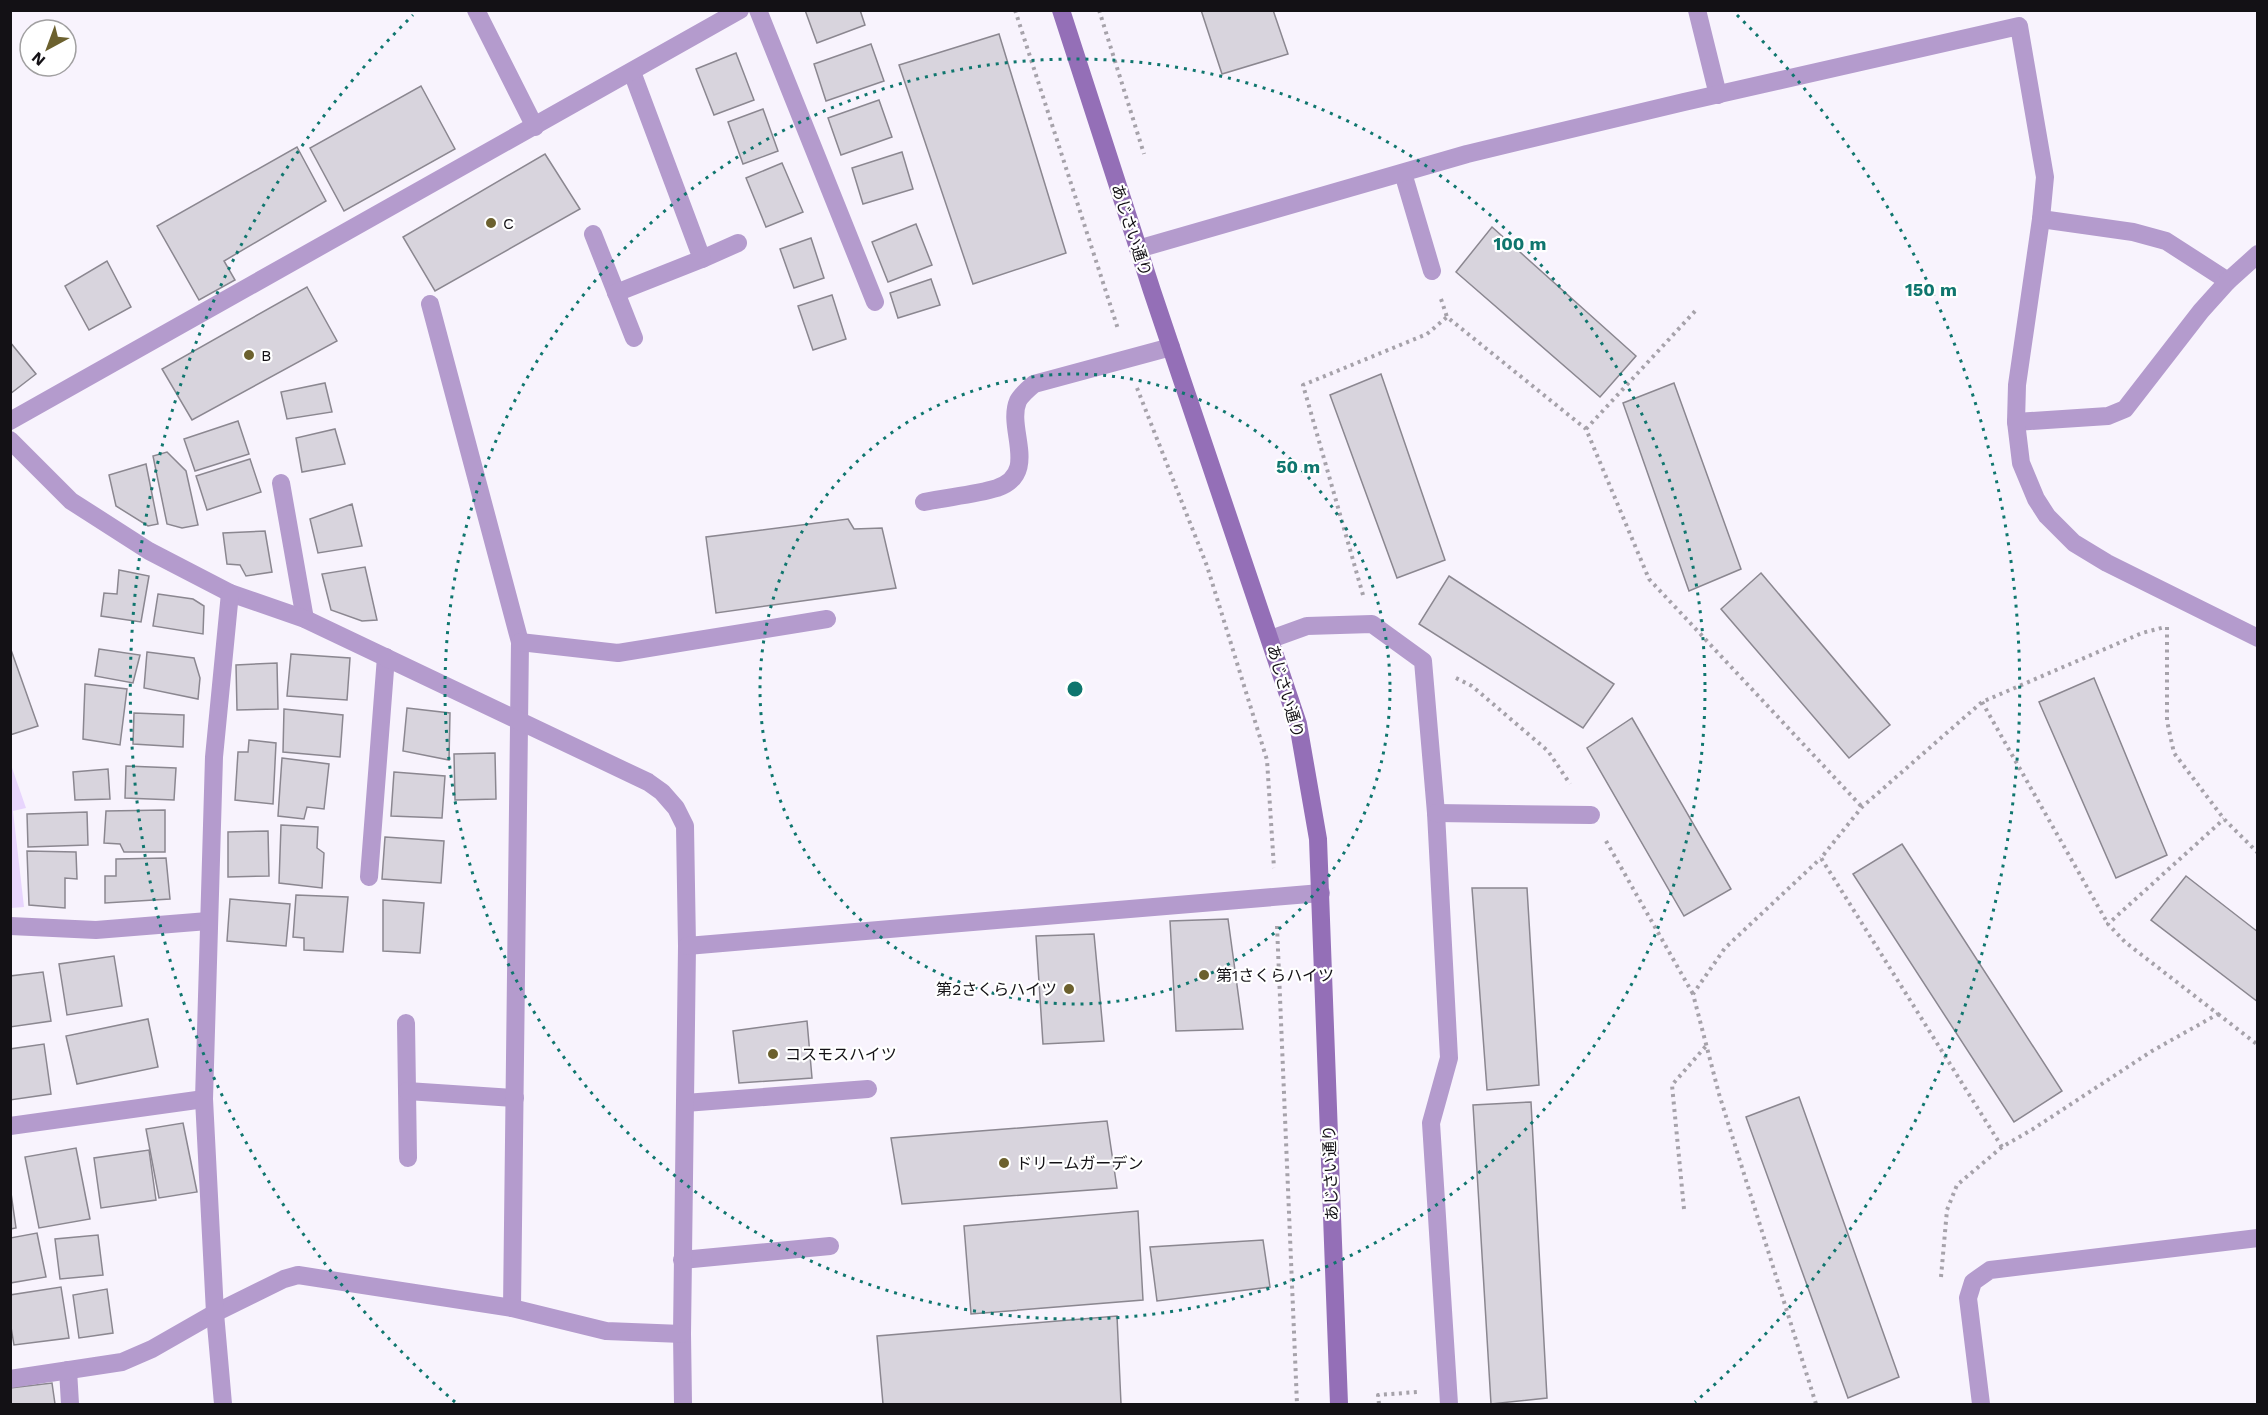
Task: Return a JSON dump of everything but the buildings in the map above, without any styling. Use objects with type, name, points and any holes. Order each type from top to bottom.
[{"type":"street","points":[[476,10],[535,127]]},
{"type":"street","points":[[10,421],[740,10]]},
{"type":"street","points":[[758,10],[875,302]]},
{"type":"street","name":"あじさい通り","points":[[1061,10],[1138,249],[1298,724],[1318,838],[1339,1404]]},
{"type":"street","points":[[1697,10],[1718,95]]},
{"type":"street","points":[[1138,249],[1467,154],[1718,95],[2021,18],[2045,177],[2017,385],[2018,445],[2025,474],[2036,499],[2058,529],[2074,543],[2107,563],[2258,638]]},
{"type":"street","points":[[632,72],[702,258]]},
{"type":"street","points":[[1403,172],[1432,271]]},
{"type":"street","points":[[2041,219],[2133,232],[2166,241],[2228,281]]},
{"type":"street","points":[[593,234],[634,338]]},
{"type":"street","points":[[616,292],[738,243]]},
{"type":"street","points":[[2016,422],[2108,416],[2125,409],[2228,281],[2258,254]]},
{"type":"street","points":[[430,304],[520,642],[512,1308]]},
{"type":"street","points":[[924,502],[998,488],[1010,480],[1018,469],[1020,458],[1016,411],[1018,400],[1034,384],[1171,347]]},
{"type":"street","points":[[10,440],[71,501],[149,551],[230,593],[305,619],[648,782],[662,792],[676,808],[685,826],[687,946],[682,1260],[683,1404]]},
{"type":"street","points":[[281,483],[305,619]]},
{"type":"street","points":[[223,1404],[215,1312],[204,1099],[214,757],[230,593]]},
{"type":"street","points":[[520,642],[618,653],[827,619]]},
{"type":"street","points":[[1271,639],[1307,626],[1372,624],[1423,661],[1436,813],[1449,1058],[1431,1123],[1448,1397]]},
{"type":"street","points":[[369,877],[386,657]]},
{"type":"street","points":[[1436,813],[1591,814]]},
{"type":"street","points":[[687,946],[1321,893]]},
{"type":"street","points":[[10,926],[96,930],[208,921]]},
{"type":"street","points":[[406,1023],[408,1158]]},
{"type":"street","points":[[685,1103],[868,1089]]},
{"type":"street","points":[[407,1091],[515,1098]]},
{"type":"street","points":[[10,1126],[204,1099]]},
{"type":"street","points":[[1981,1404],[1968,1298],[1973,1282],[1990,1270],[2258,1238]]},
{"type":"street","points":[[682,1260],[830,1246]]},
{"type":"street","points":[[10,1379],[122,1362],[152,1349],[215,1312],[284,1279],[298,1275],[512,1308],[606,1330],[682,1334]]},
{"type":"street","points":[[68,1370],[70,1404]]},
{"type":"path","points":[[1015,10],[1111,305],[1126,359],[1207,566],[1267,760],[1276,896],[1297,1404]]},
{"type":"path","points":[[1099,10],[1144,156]]},
{"type":"path","points":[[1432,271],[1448,317],[1586,429],[1649,579],[1862,807]]},
{"type":"path","points":[[1586,429],[1698,309]]},
{"type":"path","points":[[1372,624],[1303,385],[1427,334],[1448,317]]},
{"type":"path","points":[[1816,1404],[1719,1094],[1693,994],[1725,948],[1821,858],[1862,807],[1982,702],[2142,633],[2167,626],[2200,609]]},
{"type":"path","points":[[2167,626],[2167,721],[2174,753],[2224,819],[2258,853]]},
{"type":"path","points":[[1982,702],[2108,924],[2132,948],[2258,1045]]},
{"type":"path","points":[[2108,924],[2224,819]]},
{"type":"path","points":[[1821,858],[2002,1147]]},
{"type":"path","points":[[1944,1251],[1947,1210],[1957,1185],[2002,1147],[2152,1050],[2218,1014]]},
{"type":"path","points":[[1684,1209],[1672,1085],[1706,1046]]},
{"type":"path","points":[[1379,1404],[1378,1395],[1448,1397]]},
{"type":"shaded area","points":[[10,762],[26,808],[13,811],[24,907],[11,908]]},
{"type":"place","name":"C","points":[[491,223]]},
{"type":"place","name":"B","points":[[249,355]]},
{"type":"place","name":"第1さくらハイツ","points":[[1204,975]]},
{"type":"place","name":"第2さくらハイツ","points":[[1069,989]]},
{"type":"place","name":"コスモスハイツ","points":[[773,1054]]},
{"type":"place","name":"ドリームガーデン","points":[[1004,1163]]}]
